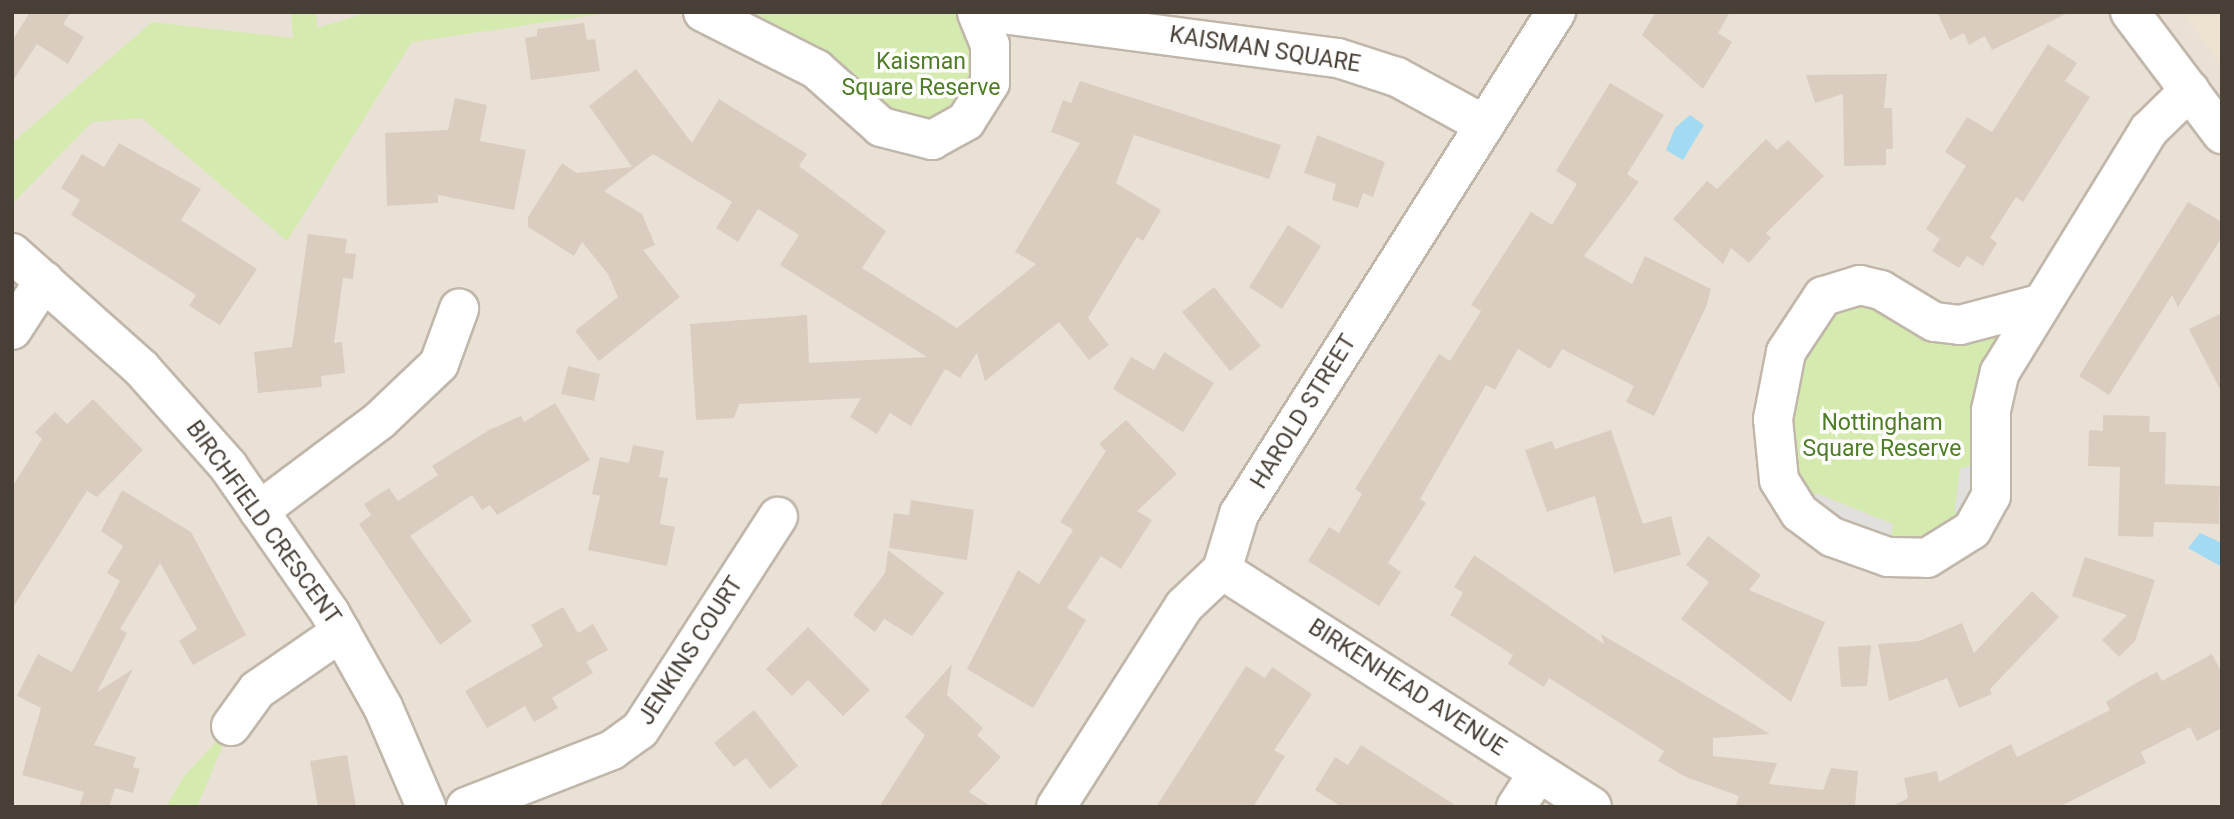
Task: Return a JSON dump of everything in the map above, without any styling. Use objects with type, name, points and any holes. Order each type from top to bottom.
[{"type":"street","points":[[703,12],[816,69],[869,118],[901,135],[932,140],[951,135],[1012,49],[1073,20]]},
{"type":"street","points":[[977,12],[990,45],[989,83]]},
{"type":"street","name":"KAISMAN SQUARE","points":[[987,12],[1073,20],[1129,20],[1367,65],[1485,125]]},
{"type":"street","name":"HAROLD STREET","points":[[1056,807],[1184,606],[1222,570],[1240,514],[1556,12]]},
{"type":"street","points":[[2130,12],[2222,134]]},
{"type":"street","points":[[2036,305],[1959,325],[1918,316],[1881,290],[1842,286],[1823,296],[1786,352],[1773,419],[1779,480],[1800,513],[1832,537],[1888,557],[1927,558],[1972,530],[1991,496],[1993,390],[2036,305],[2148,130],[2190,90]]},
{"type":"street","name":"BIRCHFIELD CRESCENT","points":[[12,253],[180,408],[259,511],[341,632],[426,807]]},
{"type":"street","points":[[12,330],[44,281]]},
{"type":"street","points":[[259,511],[380,420],[439,364],[459,309]]},
{"type":"street","name":"JENKINS COURT","points":[[466,807],[612,750],[640,730],[778,517]]},
{"type":"street","name":"BIRKENHEAD AVENUE","points":[[1222,570],[1592,807]]},
{"type":"street","points":[[230,726],[257,690],[341,632]]},
{"type":"street","points":[[1516,807],[1538,773]]},
{"type":"shaded area","points":[[12,12],[2222,12],[2222,807],[12,807]]},
{"type":"shaded area","points":[[2182,12],[2222,12],[2222,66],[2192,26]]},
{"type":"shaded area","points":[[1993,458],[1991,496],[1954,513],[1960,469]]},
{"type":"shaded area","points":[[1816,493],[1893,524],[1888,557],[1808,520]]},
{"type":"green space","points":[[291,12],[316,12],[317,28],[369,12],[614,12],[412,42],[287,241],[142,118],[92,122],[12,204],[12,143],[152,22],[293,38]]},
{"type":"green space","name":"Kaisman Square Reserve","points":[[703,12],[977,12],[990,45],[943,139]]},
{"type":"green space","name":"Nottingham Square Reserve","points":[[1823,296],[2002,318],[1993,458],[1943,552],[1817,527],[1773,419]]},
{"type":"green space","points":[[231,726],[197,807],[166,807],[184,776]]},
{"type":"water","points":[[1690,115],[1704,125],[1683,160],[1666,150],[1675,128]]},
{"type":"water","points":[[2200,533],[2222,543],[2222,567],[2188,548]]},
{"type":"building","points":[[30,12],[71,12],[63,24],[84,37],[68,64],[37,44],[12,82],[12,41]]},
{"type":"building","points":[[1656,12],[1730,12],[1718,33],[1732,42],[1703,89],[1642,35]]},
{"type":"building","points":[[1937,12],[2070,12],[1992,50],[1985,36],[1969,45],[1964,33],[1950,40]]},
{"type":"building","points":[[584,23],[587,40],[595,39],[600,71],[531,80],[525,38],[537,36],[537,29]]},
{"type":"building","points":[[2048,44],[2077,63],[2065,81],[2090,97],[2023,202],[2016,197],[1990,238],[1997,243],[1983,266],[1967,256],[1959,268],[1932,251],[1940,239],[1926,229],[1966,166],[1945,152],[1967,117],[1992,132]]},
{"type":"building","points":[[636,69],[692,143],[719,99],[807,154],[799,166],[886,231],[862,268],[957,328],[1036,264],[1015,252],[1080,143],[1051,132],[1063,100],[1071,103],[1080,81],[1281,145],[1269,179],[1134,135],[1116,183],[1161,210],[1143,241],[1137,237],[1088,318],[1109,345],[1089,360],[1059,322],[985,381],[977,353],[960,378],[945,369],[911,426],[890,413],[877,434],[850,417],[861,398],[739,404],[734,418],[696,420],[690,324],[807,315],[809,363],[927,357],[780,265],[799,235],[758,209],[738,242],[716,228],[732,202],[653,154],[604,191],[642,214],[655,245],[643,250],[680,297],[599,361],[575,331],[618,297],[608,274],[582,242],[574,256],[528,227],[528,217],[562,163],[577,173],[632,167],[589,106]]},
{"type":"building","points":[[1887,74],[1884,108],[1892,108],[1893,149],[1886,149],[1886,165],[1844,166],[1843,94],[1815,103],[1806,75]]},
{"type":"building","points":[[1610,83],[1664,115],[1627,174],[1639,182],[1584,256],[1632,284],[1645,256],[1711,289],[1706,307],[1654,416],[1626,402],[1634,386],[1562,349],[1550,369],[1518,349],[1495,390],[1486,385],[1420,499],[1426,503],[1388,563],[1401,572],[1379,606],[1308,561],[1329,527],[1339,533],[1362,494],[1355,489],[1439,354],[1450,361],[1481,311],[1471,305],[1531,212],[1552,225],[1577,184],[1556,171]]},
{"type":"building","points":[[455,98],[487,105],[480,141],[526,150],[514,210],[438,195],[438,203],[387,206],[385,133],[448,130]]},
{"type":"building","points":[[1317,135],[1385,162],[1373,197],[1363,193],[1358,208],[1332,200],[1336,184],[1304,173]]},
{"type":"building","points":[[1766,139],[1777,150],[1788,140],[1824,176],[1766,233],[1771,238],[1749,263],[1731,248],[1723,264],[1673,219],[1707,181],[1717,189]]},
{"type":"building","points":[[119,143],[201,189],[181,220],[257,269],[220,325],[189,306],[196,295],[71,215],[80,200],[61,188],[82,154],[104,167]]},
{"type":"building","points":[[2188,202],[2222,222],[2222,237],[2178,307],[2172,295],[2109,395],[2079,376]]},
{"type":"building","points":[[1288,225],[1321,246],[1282,309],[1249,287]]},
{"type":"building","points":[[308,234],[347,239],[345,253],[356,254],[353,279],[343,278],[334,343],[342,342],[345,373],[321,376],[322,387],[258,393],[254,352],[292,347]]},
{"type":"building","points":[[1214,287],[1261,346],[1230,371],[1182,312]]},
{"type":"building","points":[[2222,313],[2222,393],[2189,329]]},
{"type":"building","points":[[1164,352],[1214,383],[1183,432],[1113,389],[1131,357],[1154,370]]},
{"type":"building","points":[[568,366],[600,374],[594,401],[561,394]]},
{"type":"building","points":[[93,399],[143,450],[97,497],[87,491],[12,609],[12,487],[42,439],[35,432],[55,412],[67,424]]},
{"type":"building","points":[[555,403],[590,460],[497,515],[490,505],[482,510],[472,495],[410,536],[472,621],[440,645],[359,524],[371,515],[364,504],[389,488],[398,501],[438,475],[432,466],[489,430],[521,416],[524,422]]},
{"type":"building","points":[[2103,415],[2150,416],[2149,432],[2166,432],[2165,484],[2220,486],[2219,524],[2154,522],[2153,537],[2118,536],[2120,467],[2088,466],[2089,430],[2103,431]]},
{"type":"building","points":[[1126,420],[1177,474],[1137,511],[1152,520],[1121,569],[1101,556],[1067,608],[1086,620],[1033,708],[967,669],[1018,570],[1039,584],[1073,530],[1060,522],[1106,451],[1099,444]]},
{"type":"building","points":[[1611,430],[1643,524],[1671,516],[1681,555],[1614,573],[1595,496],[1547,512],[1525,450],[1552,441],[1555,449]]},
{"type":"building","points":[[633,445],[664,451],[659,477],[668,478],[660,524],[675,527],[667,566],[588,550],[600,496],[592,494],[600,457],[629,463]]},
{"type":"building","points":[[122,490],[191,532],[246,635],[193,665],[179,641],[197,629],[160,563],[120,629],[127,633],[97,692],[133,669],[94,745],[136,757],[133,767],[140,769],[133,793],[115,788],[109,807],[79,807],[84,792],[22,775],[41,708],[17,696],[38,654],[72,672],[120,581],[107,573],[123,546],[101,531]]},
{"type":"building","points":[[911,500],[974,510],[967,560],[889,548],[894,513],[909,515]]},
{"type":"building","points":[[1708,536],[1761,575],[1749,590],[1825,622],[1791,702],[1681,619],[1709,582],[1686,565]]},
{"type":"building","points":[[888,550],[944,593],[912,636],[884,619],[875,632],[853,615],[885,573]]},
{"type":"building","points":[[1474,555],[1604,644],[1601,634],[1770,734],[1713,738],[1713,756],[1777,763],[1769,784],[1823,790],[1831,768],[1858,771],[1855,807],[1735,807],[1739,796],[1686,777],[1658,761],[1664,751],[1549,678],[1544,687],[1508,664],[1513,655],[1450,615],[1463,593],[1454,587]]},
{"type":"building","points":[[2085,557],[2155,580],[2135,641],[2119,657],[2102,640],[2127,615],[2072,596]]},
{"type":"building","points":[[2032,591],[2059,617],[1990,689],[1992,694],[1959,708],[1947,678],[1889,701],[1878,644],[1919,641],[1962,623],[1974,653]]},
{"type":"building","points":[[563,607],[578,633],[593,624],[608,650],[586,662],[593,673],[552,698],[558,708],[534,722],[525,706],[487,728],[465,691],[543,646],[531,625]]},
{"type":"building","points":[[808,627],[870,690],[843,716],[808,680],[792,696],[766,669]]},
{"type":"building","points":[[1871,645],[1867,686],[1841,687],[1838,647]]},
{"type":"building","points":[[2212,654],[2222,673],[2222,728],[2197,741],[2190,727],[2141,752],[2146,763],[2059,807],[1891,807],[1908,798],[1904,778],[1937,771],[1939,782],[2011,744],[2017,757],[2110,710],[2106,702],[2136,683],[2157,672],[2162,681]]},
{"type":"building","points":[[952,664],[947,695],[983,728],[977,735],[1001,757],[969,792],[992,807],[879,807],[925,735],[905,717]]},
{"type":"building","points":[[1246,666],[1265,678],[1272,667],[1312,694],[1274,750],[1285,756],[1253,807],[1156,807]]},
{"type":"building","points":[[754,710],[798,766],[770,789],[746,758],[734,767],[714,743]]},
{"type":"building","points":[[1361,745],[1458,807],[1342,807],[1315,790],[1335,757],[1348,765]]},
{"type":"building","points":[[347,755],[356,807],[318,807],[310,761]]}]
